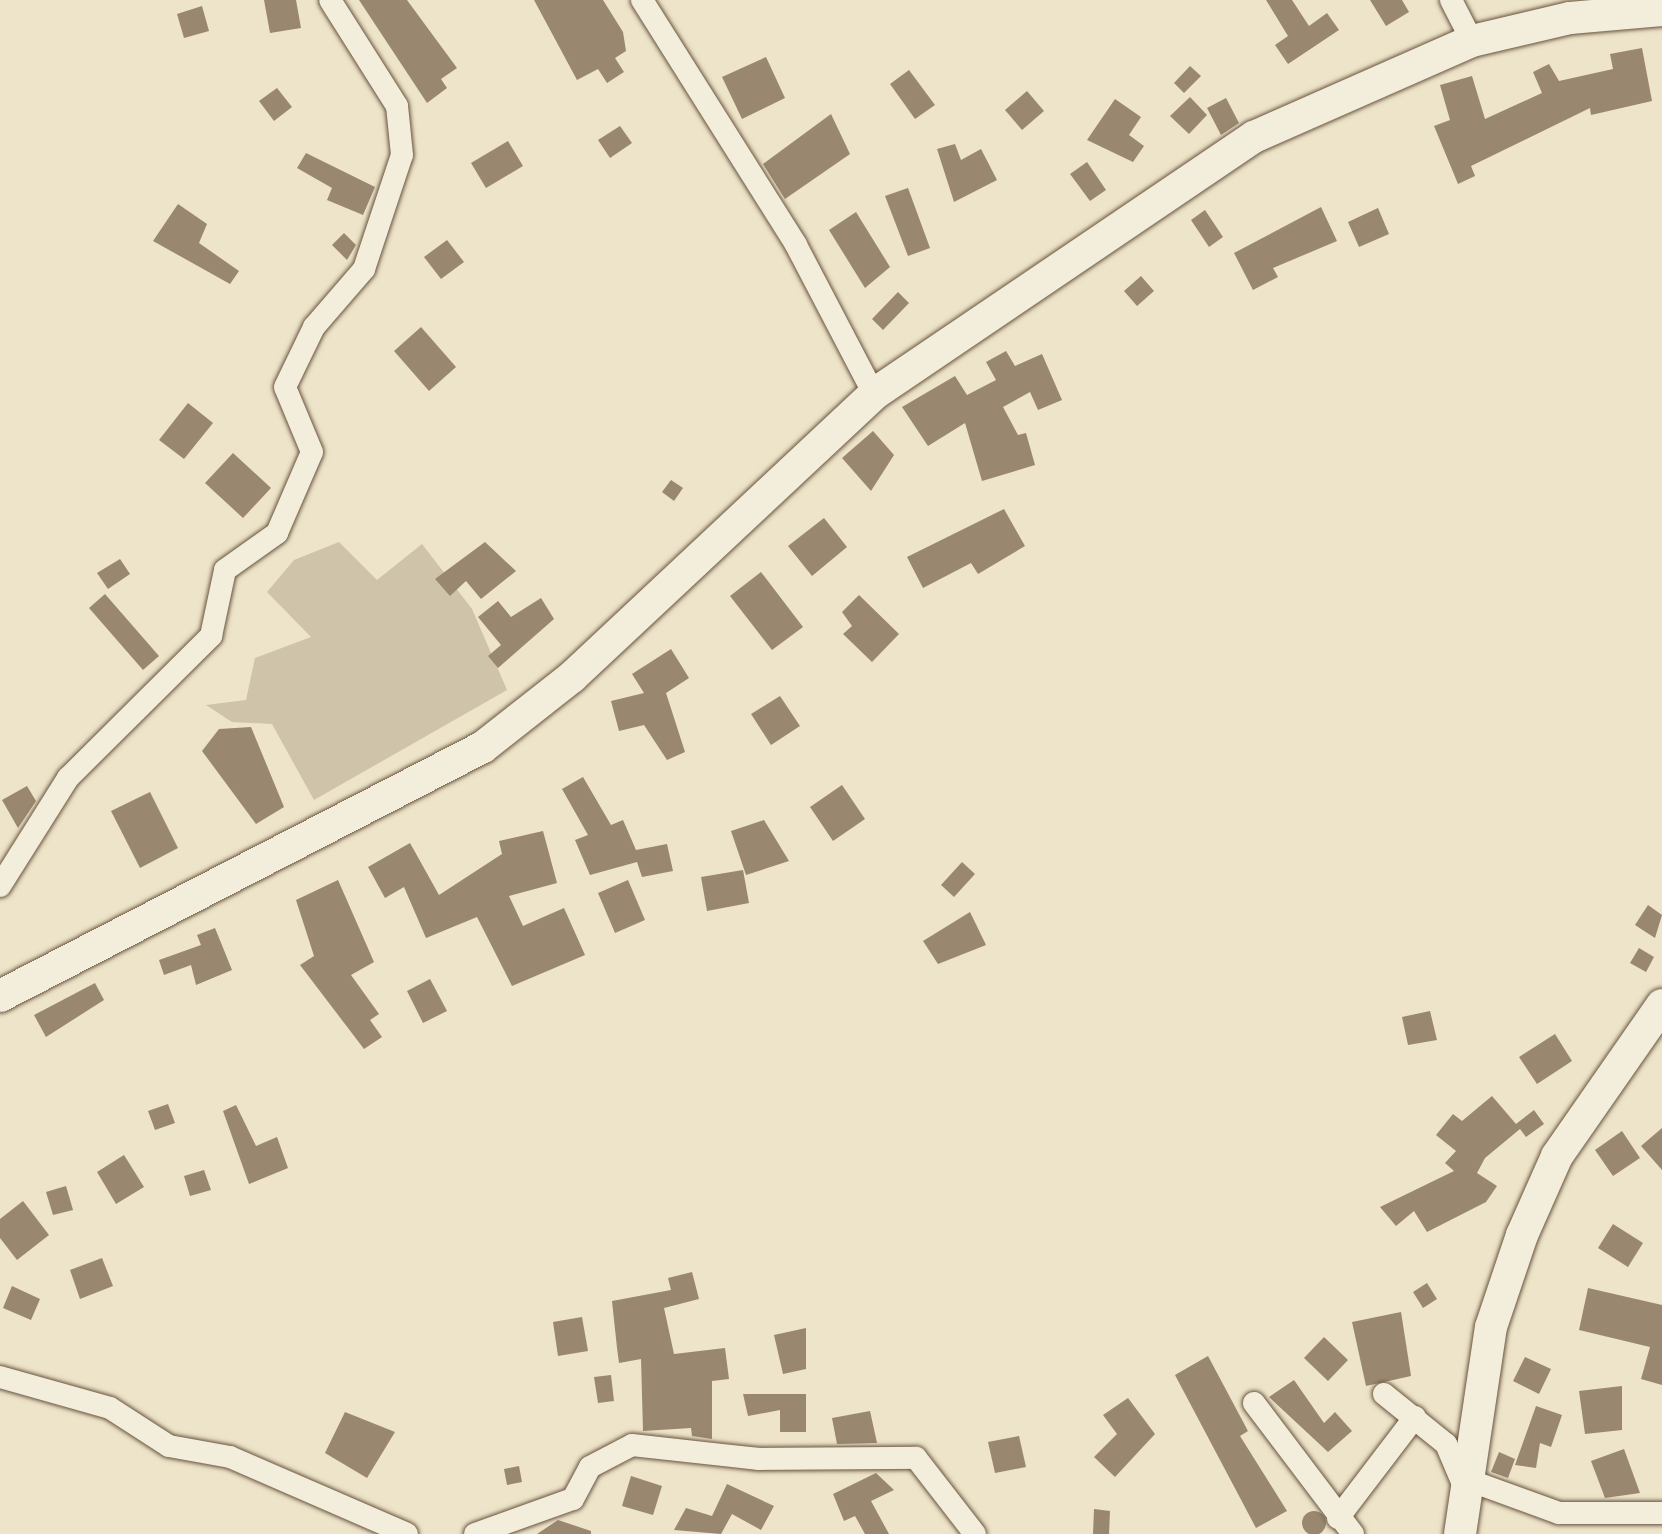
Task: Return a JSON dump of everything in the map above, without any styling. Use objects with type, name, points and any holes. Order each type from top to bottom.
[{"type":"main road","points":[[2,989],[484,747],[572,677],[874,394],[1254,137],[1472,41],[1570,18],[1662,10]]},
{"type":"main road","points":[[1466,1506],[1490,1328],[1522,1235],[1556,1156],[1662,1005]]},
{"type":"street","points":[[0,886],[68,778],[211,636],[225,570],[277,533],[312,452],[285,387],[314,326],[364,269],[402,155],[397,106],[330,0]]},
{"type":"street","points":[[642,0],[796,245],[874,394]]},
{"type":"street","points":[[1451,0],[1472,41]]},
{"type":"street","points":[[0,1377],[110,1408],[169,1446],[230,1458],[407,1534]]},
{"type":"street","points":[[1384,1394],[1415,1417],[1461,1464],[1466,1506],[1559,1513],[1662,1512]]},
{"type":"street","points":[[1254,1403],[1345,1526],[1415,1417]]},
{"type":"street","points":[[475,1534],[573,1499],[590,1467],[632,1445],[759,1459],[916,1458],[976,1534]]},
{"type":"shaded area","points":[[339,542],[377,580],[422,544],[472,609],[507,690],[314,800],[272,724],[232,722],[206,705],[246,700],[255,658],[311,637],[267,592],[294,560]]},
{"type":"building","points":[[264,0],[296,0],[301,28],[270,33]]},
{"type":"building","points":[[359,0],[407,0],[457,68],[441,79],[447,88],[427,103]]},
{"type":"building","points":[[534,0],[603,0],[623,32],[626,51],[615,58],[624,72],[607,83],[598,69],[577,80]]},
{"type":"building","points":[[1266,0],[1292,0],[1309,26],[1327,13],[1339,30],[1288,64],[1275,45],[1288,36]]},
{"type":"building","points":[[1370,0],[1402,0],[1409,12],[1386,26]]},
{"type":"building","points":[[202,6],[209,31],[184,38],[177,14]]},
{"type":"building","points":[[1642,48],[1652,101],[1591,115],[1590,108],[1471,166],[1475,176],[1458,184],[1434,126],[1450,120],[1440,85],[1472,76],[1485,119],[1542,93],[1533,72],[1549,64],[1559,81],[1613,69],[1610,54]]},
{"type":"building","points":[[766,57],[785,98],[742,119],[722,77]]},
{"type":"building","points":[[1190,66],[1201,76],[1184,93],[1174,83]]},
{"type":"building","points":[[909,70],[935,105],[915,119],[890,84]]},
{"type":"building","points":[[277,88],[292,107],[274,121],[259,101]]},
{"type":"building","points":[[1027,91],[1044,111],[1022,130],[1005,110]]},
{"type":"building","points":[[1190,97],[1207,115],[1189,134],[1170,116]]},
{"type":"building","points":[[1226,98],[1239,123],[1221,135],[1207,108]]},
{"type":"building","points":[[1115,99],[1141,117],[1129,135],[1144,146],[1133,162],[1087,140]]},
{"type":"building","points":[[831,114],[850,154],[785,199],[763,164]]},
{"type":"building","points":[[620,126],[632,143],[610,158],[598,140]]},
{"type":"building","points":[[508,141],[523,166],[486,188],[471,163]]},
{"type":"building","points":[[955,144],[961,160],[981,149],[997,180],[954,202],[937,149]]},
{"type":"building","points":[[306,153],[375,187],[363,215],[327,200],[332,188],[297,168]]},
{"type":"building","points":[[1087,162],[1106,190],[1090,201],[1070,174]]},
{"type":"building","points":[[908,188],[930,248],[908,256],[885,196]]},
{"type":"building","points":[[178,204],[207,224],[199,243],[239,271],[230,284],[153,241]]},
{"type":"building","points":[[1321,207],[1337,241],[1273,268],[1278,277],[1253,290],[1234,253]]},
{"type":"building","points":[[1378,208],[1389,234],[1359,247],[1348,222]]},
{"type":"building","points":[[1205,210],[1223,237],[1209,247],[1191,220]]},
{"type":"building","points":[[856,212],[890,267],[865,288],[829,230]]},
{"type":"building","points":[[344,233],[356,245],[347,260],[332,245]]},
{"type":"building","points":[[447,240],[464,262],[441,279],[424,257]]},
{"type":"building","points":[[1141,276],[1154,291],[1137,306],[1124,291]]},
{"type":"building","points":[[898,292],[909,303],[883,330],[872,319]]},
{"type":"building","points":[[421,327],[456,367],[429,391],[394,351]]},
{"type":"building","points":[[1006,351],[1015,366],[1042,354],[1062,400],[1038,410],[1030,392],[1003,407],[1018,435],[1026,433],[1035,465],[982,481],[965,423],[928,446],[902,407],[955,376],[967,395],[996,380],[986,362]]},
{"type":"building","points":[[188,403],[213,423],[184,459],[159,440]]},
{"type":"building","points":[[873,431],[894,455],[871,491],[842,458]]},
{"type":"building","points":[[233,453],[271,488],[243,518],[205,483]]},
{"type":"building","points":[[671,480],[683,488],[674,501],[662,492]]},
{"type":"building","points":[[1004,509],[1025,546],[978,574],[971,563],[923,588],[907,557]]},
{"type":"building","points":[[824,518],[847,547],[812,576],[788,546]]},
{"type":"building","points":[[485,542],[516,571],[481,599],[466,581],[450,596],[435,579]]},
{"type":"building","points":[[120,559],[130,574],[108,589],[97,573]]},
{"type":"building","points":[[761,572],[803,627],[772,650],[730,596]]},
{"type":"building","points":[[105,594],[159,656],[143,670],[89,608]]},
{"type":"building","points":[[859,595],[899,634],[872,662],[843,634],[852,626],[842,612]]},
{"type":"building","points":[[541,598],[554,619],[498,668],[488,656],[501,645],[478,617],[498,601],[511,617]]},
{"type":"building","points":[[671,649],[689,678],[666,693],[685,752],[667,760],[644,725],[619,731],[611,701],[644,693],[632,674]]},
{"type":"building","points":[[780,696],[800,726],[771,745],[751,714]]},
{"type":"building","points":[[251,727],[284,807],[256,824],[202,751],[219,729]]},
{"type":"building","points":[[583,777],[611,825],[623,820],[636,850],[667,844],[673,871],[642,877],[637,862],[590,875],[575,840],[588,835],[562,789]]},
{"type":"building","points":[[842,785],[865,819],[833,841],[810,807]]},
{"type":"building","points":[[27,786],[36,801],[18,828],[2,800]]},
{"type":"building","points":[[150,792],[178,848],[140,868],[111,811]]},
{"type":"building","points":[[764,820],[789,861],[746,875],[731,831]]},
{"type":"building","points":[[543,831],[557,883],[509,896],[523,926],[564,908],[585,955],[512,986],[477,917],[426,938],[404,887],[385,898],[368,867],[410,843],[439,895],[502,854],[499,841]]},
{"type":"building","points":[[962,862],[975,874],[954,897],[941,885]]},
{"type":"building","points":[[743,870],[749,903],[707,911],[701,877]]},
{"type":"building","points":[[338,880],[374,962],[351,975],[379,1014],[370,1020],[382,1037],[364,1049],[300,965],[314,956],[296,900]]},
{"type":"building","points":[[628,880],[645,920],[615,933],[598,893]]},
{"type":"building","points":[[1648,905],[1662,915],[1655,938],[1635,925]]},
{"type":"building","points":[[970,912],[986,945],[938,964],[923,941]]},
{"type":"building","points":[[215,928],[232,970],[196,985],[191,965],[164,975],[159,960],[201,945],[197,935]]},
{"type":"building","points":[[1639,948],[1654,957],[1646,972],[1630,963]]},
{"type":"building","points":[[430,979],[447,1011],[423,1023],[407,991]]},
{"type":"building","points":[[95,983],[104,1000],[46,1037],[34,1015]]},
{"type":"building","points":[[1430,1011],[1437,1040],[1408,1045],[1402,1017]]},
{"type":"building","points":[[1555,1034],[1572,1061],[1537,1084],[1519,1057]]},
{"type":"building","points":[[1492,1096],[1516,1124],[1534,1110],[1544,1124],[1526,1137],[1520,1129],[1485,1158],[1477,1173],[1497,1186],[1486,1202],[1427,1232],[1414,1211],[1396,1226],[1380,1207],[1454,1171],[1445,1163],[1456,1151],[1436,1135],[1453,1114],[1462,1121]]},
{"type":"building","points":[[168,1104],[175,1123],[155,1130],[148,1111]]},
{"type":"building","points":[[236,1105],[256,1146],[277,1137],[288,1168],[249,1184],[223,1111]]},
{"type":"building","points":[[1662,1128],[1662,1170],[1641,1146]]},
{"type":"building","points":[[1622,1131],[1640,1158],[1613,1176],[1595,1150]]},
{"type":"building","points":[[124,1155],[144,1187],[116,1204],[97,1172]]},
{"type":"building","points":[[204,1170],[211,1190],[190,1196],[184,1176]]},
{"type":"building","points":[[66,1186],[73,1210],[53,1215],[46,1192]]},
{"type":"building","points":[[23,1201],[49,1235],[17,1260],[0,1238],[0,1219]]},
{"type":"building","points":[[1613,1224],[1643,1243],[1628,1267],[1598,1248]]},
{"type":"building","points":[[102,1258],[113,1286],[80,1299],[70,1270]]},
{"type":"building","points":[[692,1272],[699,1299],[664,1308],[674,1354],[725,1348],[729,1379],[712,1381],[712,1439],[692,1436],[691,1428],[643,1431],[641,1359],[619,1363],[617,1348],[612,1301],[671,1290],[668,1278]]},
{"type":"building","points":[[1427,1283],[1437,1299],[1423,1308],[1413,1292]]},
{"type":"building","points":[[12,1286],[40,1299],[31,1320],[3,1308]]},
{"type":"building","points":[[1588,1288],[1662,1305],[1662,1385],[1641,1379],[1650,1347],[1579,1330]]},
{"type":"building","points":[[1401,1312],[1411,1376],[1366,1386],[1352,1322]]},
{"type":"building","points":[[582,1317],[588,1351],[558,1356],[553,1322]]},
{"type":"building","points":[[806,1328],[806,1369],[783,1374],[774,1335]]},
{"type":"building","points":[[1324,1337],[1348,1360],[1328,1381],[1304,1358]]},
{"type":"building","points":[[1208,1356],[1248,1431],[1240,1436],[1287,1511],[1256,1528],[1175,1375]]},
{"type":"building","points":[[1525,1357],[1551,1369],[1539,1394],[1513,1381]]},
{"type":"building","points":[[611,1375],[614,1401],[598,1403],[594,1377]]},
{"type":"building","points":[[1294,1380],[1324,1423],[1335,1412],[1352,1431],[1328,1452],[1269,1397]]},
{"type":"building","points":[[1622,1386],[1622,1430],[1585,1434],[1579,1391]]},
{"type":"building","points":[[743,1394],[806,1394],[806,1432],[780,1432],[780,1410],[748,1416]]},
{"type":"building","points":[[1128,1398],[1155,1434],[1115,1477],[1094,1457],[1117,1434],[1103,1415]]},
{"type":"building","points":[[1536,1406],[1562,1415],[1551,1447],[1540,1443],[1536,1468],[1515,1465]]},
{"type":"building","points":[[870,1411],[877,1443],[837,1444],[832,1418]]},
{"type":"building","points":[[345,1412],[395,1432],[367,1478],[325,1453]]},
{"type":"building","points":[[1019,1436],[1026,1467],[995,1473],[988,1442]]},
{"type":"building","points":[[1624,1449],[1640,1493],[1605,1498],[1591,1461]]},
{"type":"building","points":[[1499,1452],[1515,1459],[1508,1478],[1491,1472]]},
{"type":"building","points":[[519,1466],[522,1482],[507,1485],[504,1469]]},
{"type":"building","points":[[876,1473],[894,1490],[871,1501],[889,1534],[865,1534],[855,1516],[844,1521],[833,1494]]},
{"type":"building","points":[[631,1476],[662,1486],[653,1515],[622,1506]]},
{"type":"building","points":[[727,1484],[774,1506],[761,1530],[732,1514],[721,1534],[674,1530],[686,1508],[712,1516]]},
{"type":"building","points":[[1094,1509],[1110,1511],[1109,1534],[1093,1534]]},
{"type":"building","points":[[1314,1511],[1323,1514],[1323,1532],[1314,1535],[1305,1532],[1302,1523],[1305,1514]]},
{"type":"building","points":[[558,1520],[591,1531],[591,1534],[537,1534]]}]
